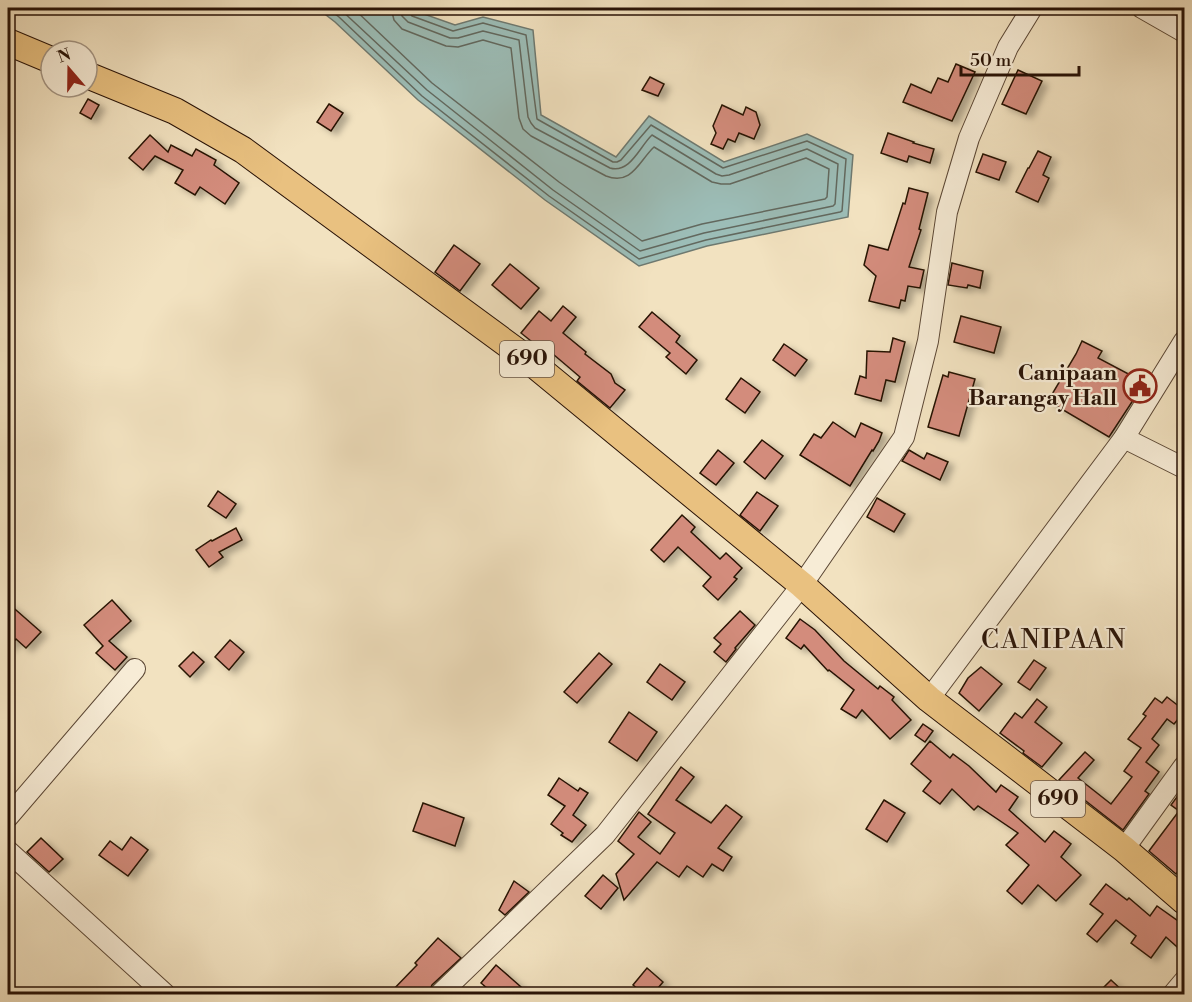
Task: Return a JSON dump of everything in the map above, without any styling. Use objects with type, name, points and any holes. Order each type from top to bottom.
[{"type":"main road","points":[[8,42],[39,55]]},
{"type":"main road","name":"690","points":[[99,80],[175,111],[243,150],[526,358],[802,585],[929,699],[1124,849],[1185,901]]},
{"type":"street","points":[[440,994],[605,835],[802,585],[904,437],[928,341],[947,212],[969,138],[1008,47],[1032,8]]},
{"type":"street","points":[[1142,8],[1185,32]]},
{"type":"street","points":[[929,699],[1124,438],[1185,341]]},
{"type":"street","points":[[1124,438],[1185,468]]},
{"type":"street","points":[[8,817],[135,669]]},
{"type":"street","points":[[1124,849],[1185,766]]},
{"type":"street","points":[[8,851],[165,994]]},
{"type":"street","points":[[1173,994],[1185,981]]},
{"type":"water","points":[[317,8],[407,8],[455,25],[483,17],[533,30],[541,115],[616,157],[649,116],[724,162],[807,134],[853,155],[848,217],[707,246],[639,266],[545,200],[418,100]]},
{"type":"building","points":[[956,64],[975,72],[952,121],[903,102],[911,84],[931,93],[938,78],[948,82]]},
{"type":"building","points":[[1018,70],[1042,81],[1026,114],[1002,104]]},
{"type":"building","points":[[650,77],[664,84],[658,96],[642,90]]},
{"type":"building","points":[[88,99],[99,105],[91,119],[80,113]]},
{"type":"building","points":[[329,104],[343,113],[331,131],[317,122]]},
{"type":"building","points":[[722,105],[743,115],[746,107],[756,112],[760,125],[754,139],[739,133],[735,142],[728,139],[723,149],[711,144],[716,133],[713,126]]},
{"type":"building","points":[[888,133],[934,149],[930,163],[909,156],[907,162],[881,153]]},
{"type":"building","points":[[150,135],[168,152],[171,145],[192,156],[196,149],[216,160],[214,165],[239,183],[225,204],[200,187],[195,195],[175,183],[183,170],[155,156],[143,170],[129,158]]},
{"type":"building","points":[[1038,151],[1051,157],[1043,175],[1049,178],[1038,202],[1016,192]]},
{"type":"building","points":[[983,154],[1006,162],[999,180],[976,172]]},
{"type":"building","points":[[909,188],[928,193],[919,229],[921,230],[909,267],[924,270],[920,288],[908,286],[905,301],[901,300],[899,308],[869,301],[876,276],[864,265],[869,245],[888,250]]},
{"type":"building","points":[[454,245],[480,264],[460,291],[435,272]]},
{"type":"building","points":[[952,263],[983,271],[980,288],[968,285],[967,288],[948,285]]},
{"type":"building","points":[[510,264],[539,288],[521,309],[492,285]]},
{"type":"building","points":[[563,306],[576,317],[563,333],[611,374],[615,383],[625,390],[610,408],[577,381],[580,377],[553,354],[551,357],[521,333],[539,311],[551,321]]},
{"type":"building","points":[[652,312],[680,336],[676,342],[697,360],[686,374],[666,357],[670,353],[639,327]]},
{"type":"building","points":[[961,316],[1001,327],[994,353],[954,342]]},
{"type":"building","points":[[893,338],[905,342],[895,382],[886,380],[881,401],[855,394],[860,376],[866,378],[867,351],[890,352]]},
{"type":"building","points":[[1082,341],[1102,351],[1098,358],[1134,377],[1136,373],[1147,379],[1109,437],[1048,401]]},
{"type":"building","points":[[784,344],[807,360],[795,376],[773,360]]},
{"type":"building","points":[[949,372],[975,379],[959,436],[928,427],[943,375],[948,377]]},
{"type":"building","points":[[741,378],[760,392],[745,413],[726,399]]},
{"type":"building","points":[[833,422],[855,437],[861,423],[882,433],[850,486],[800,455],[814,434],[821,438]]},
{"type":"building","points":[[762,440],[783,456],[765,479],[744,462]]},
{"type":"building","points":[[718,450],[734,463],[716,485],[700,473]]},
{"type":"building","points":[[909,450],[924,459],[927,453],[948,462],[940,480],[902,461]]},
{"type":"building","points":[[218,491],[236,504],[226,518],[208,506]]},
{"type":"building","points":[[757,492],[778,506],[760,531],[740,515]]},
{"type":"building","points":[[877,498],[905,514],[894,532],[867,517]]},
{"type":"building","points":[[682,515],[695,527],[691,532],[720,559],[726,553],[742,568],[734,577],[737,579],[718,600],[703,586],[711,577],[678,547],[664,562],[651,550]]},
{"type":"building","points":[[236,528],[242,540],[219,552],[223,557],[209,567],[196,550]]},
{"type":"building","points":[[112,600],[131,621],[109,641],[127,657],[115,670],[96,653],[103,646],[84,625]]},
{"type":"building","points":[[8,603],[41,632],[26,648],[16,639],[8,648]]},
{"type":"building","points":[[740,611],[755,625],[726,662],[714,652],[721,644],[714,638]]},
{"type":"building","points":[[800,619],[815,630],[844,661],[878,689],[880,686],[894,697],[892,700],[911,720],[890,739],[862,710],[856,718],[841,709],[854,690],[828,671],[804,645],[801,649],[786,638]]},
{"type":"building","points":[[230,640],[244,652],[229,670],[215,657]]},
{"type":"building","points":[[193,652],[204,662],[190,677],[179,666]]},
{"type":"building","points":[[599,653],[612,664],[577,703],[564,692]]},
{"type":"building","points":[[1034,660],[1046,668],[1030,690],[1018,682]]},
{"type":"building","points":[[660,664],[685,682],[672,700],[647,682]]},
{"type":"building","points":[[981,667],[1002,684],[979,711],[959,693],[968,678]]},
{"type":"building","points":[[1167,697],[1185,711],[1174,724],[1167,719],[1152,739],[1159,745],[1146,762],[1159,772],[1145,791],[1149,794],[1123,830],[1059,780],[1085,752],[1094,760],[1078,778],[1111,804],[1132,777],[1124,771],[1141,748],[1128,739],[1146,716],[1143,714],[1155,698],[1162,703]]},
{"type":"building","points":[[1037,699],[1047,707],[1035,722],[1062,743],[1042,767],[1000,733],[1015,713],[1022,718]]},
{"type":"building","points":[[629,712],[657,732],[637,761],[609,742]]},
{"type":"building","points":[[923,724],[933,731],[925,742],[915,735]]},
{"type":"building","points":[[930,741],[950,758],[953,754],[969,766],[996,792],[1001,785],[1018,797],[1009,810],[1045,842],[1054,831],[1071,844],[1061,857],[1081,875],[1056,901],[1038,885],[1022,904],[1007,891],[1029,865],[1006,845],[1018,833],[978,806],[974,810],[952,789],[940,804],[923,791],[931,781],[911,764]]},
{"type":"building","points":[[681,767],[694,777],[676,800],[711,823],[726,805],[742,817],[718,848],[732,857],[723,871],[712,864],[703,877],[687,866],[679,877],[657,862],[624,900],[616,874],[634,854],[618,841],[639,812],[651,822],[638,837],[660,854],[675,833],[648,814]]},
{"type":"building","points":[[559,778],[578,791],[580,788],[588,793],[573,815],[586,825],[572,842],[561,835],[563,833],[551,824],[565,806],[548,795]]},
{"type":"building","points":[[1185,786],[1185,863],[1176,874],[1149,851],[1179,811],[1171,805]]},
{"type":"building","points":[[884,800],[905,813],[887,842],[866,829]]},
{"type":"building","points":[[423,803],[464,818],[455,846],[413,831]]},
{"type":"building","points":[[131,837],[148,850],[128,876],[99,855],[110,841],[122,850]]},
{"type":"building","points":[[41,838],[63,859],[49,872],[27,852]]},
{"type":"building","points":[[603,875],[618,888],[601,909],[585,896]]},
{"type":"building","points":[[514,881],[529,892],[505,915],[499,910]]},
{"type":"building","points":[[1106,884],[1127,900],[1129,898],[1150,916],[1157,906],[1185,926],[1185,954],[1166,937],[1151,958],[1131,943],[1136,936],[1116,920],[1097,942],[1087,934],[1103,914],[1090,904]]},
{"type":"building","points":[[438,938],[461,958],[432,985],[428,994],[389,994],[417,965],[415,963]]},
{"type":"building","points":[[496,965],[529,994],[494,994],[481,983]]},
{"type":"building","points":[[647,968],[663,982],[653,994],[644,994],[633,985]]},
{"type":"building","points":[[1111,980],[1126,994],[1097,994]]},
{"type":"place","name":"Canipaan Barangay Hall","points":[[1140,386]]},
{"type":"district","name":"CANIPAAN","points":[[1054,640]]}]
